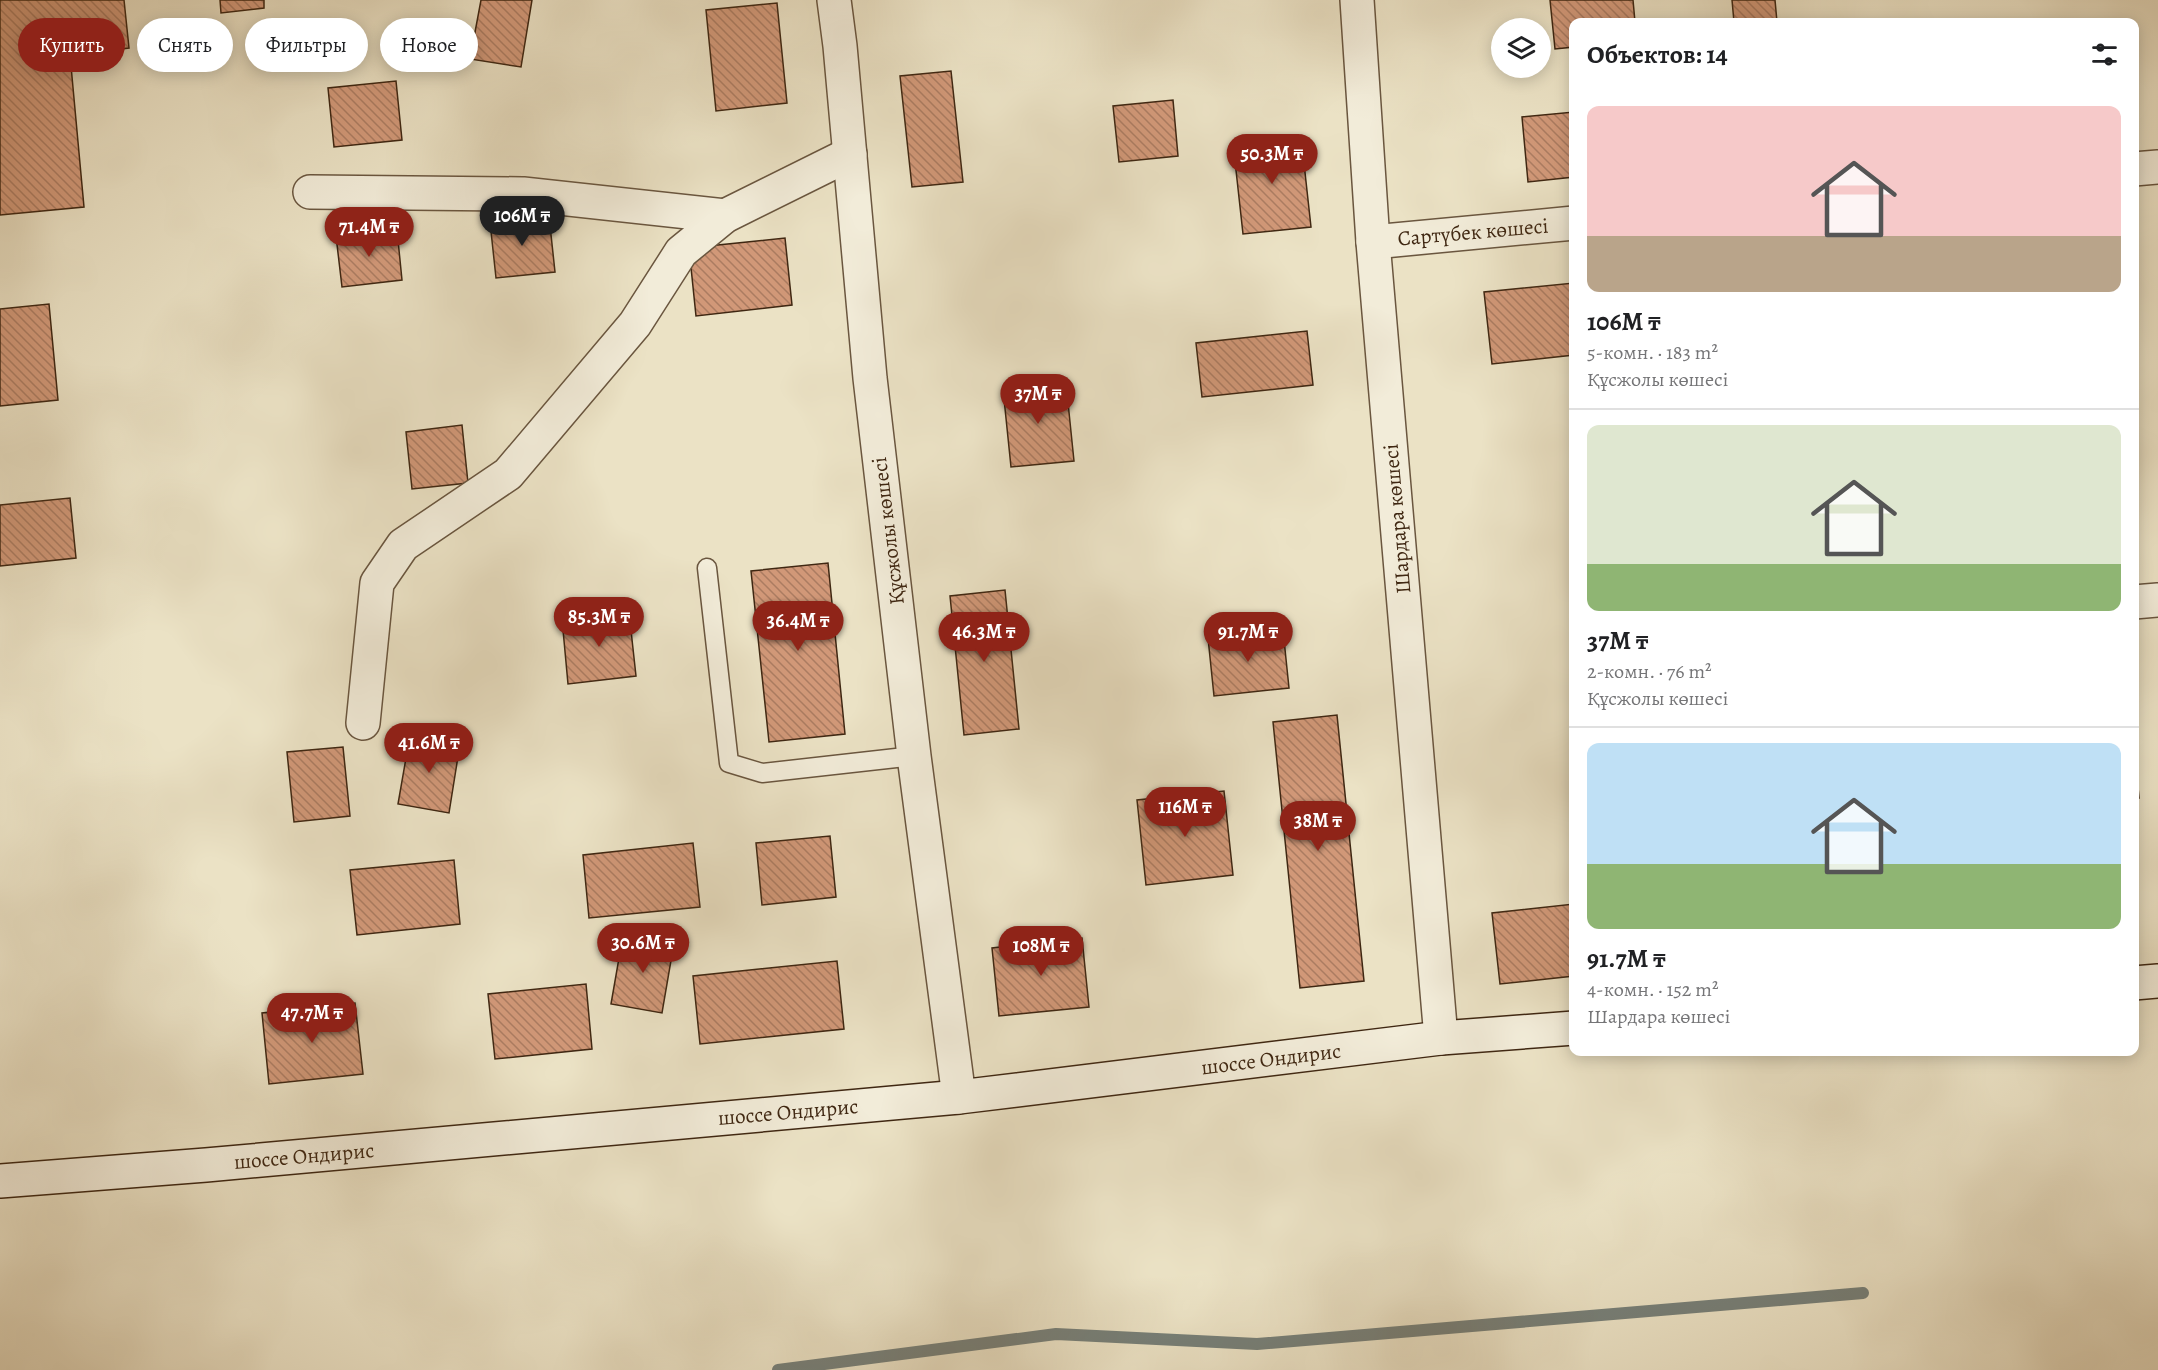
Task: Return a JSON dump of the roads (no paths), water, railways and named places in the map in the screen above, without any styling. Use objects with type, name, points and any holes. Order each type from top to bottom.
[{"type":"street","name":"Құсжолы көшесі","points":[[834,0],[870,378],[914,756],[959,1097]]},
{"type":"street","name":"Шардара көшесі","points":[[1357,0],[1373,242],[1442,1038]]},
{"type":"street","points":[[363,723],[377,583],[403,545],[508,474],[635,324],[681,252],[725,216],[850,154]]},
{"type":"street","points":[[2139,169],[2158,167]]},
{"type":"street","points":[[310,192],[524,194],[725,216]]},
{"type":"street","name":"Сартүбек көшесі","points":[[1373,242],[1569,223]]},
{"type":"street","points":[[2139,602],[2158,600]]},
{"type":"street","points":[[2139,983],[2158,981]]},
{"type":"street","name":"шоссе Ондирис","points":[[0,1181],[195,1166],[959,1097],[1442,1038],[1569,1028]]},
{"type":"lane","points":[[707,568],[729,763],[762,773],[914,756]]},
{"type":"waterway","points":[[778,1370],[1056,1334],[1257,1344],[1863,1293]]}]
